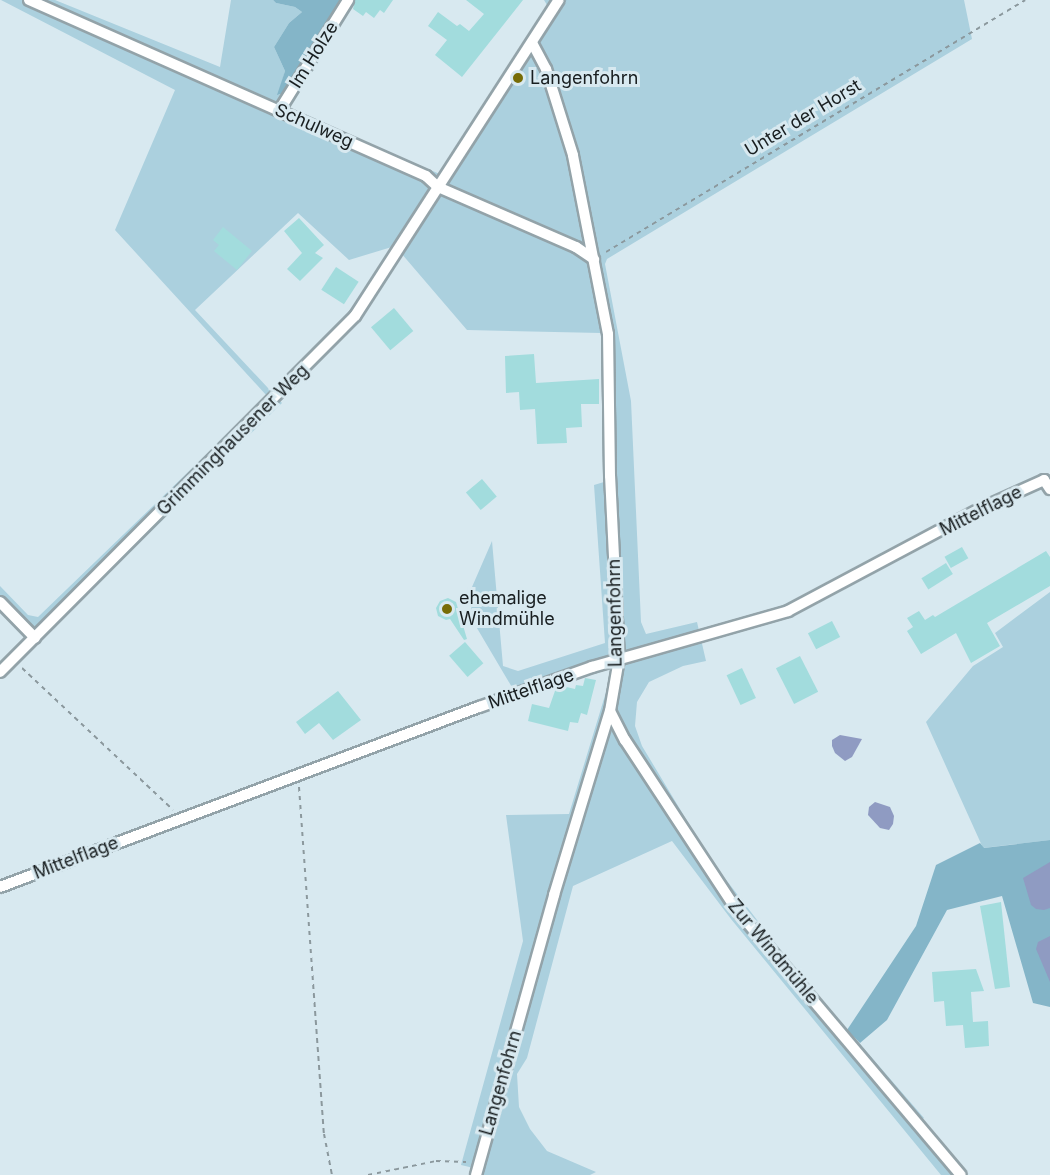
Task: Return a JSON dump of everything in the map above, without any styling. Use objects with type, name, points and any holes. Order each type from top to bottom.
[{"type":"street","name":"Schulweg","points":[[29,0],[426,176],[438,187],[576,246],[594,259]]},
{"type":"street","name":"Im Holze","points":[[279,111],[348,0]]},
{"type":"street","name":"Grimminghausener Weg","points":[[0,672],[355,316],[559,0]]},
{"type":"street","name":"Langenfohrn","points":[[477,1169],[610,711],[619,660],[610,476],[608,334],[573,155],[559,104],[546,69],[531,43]]},
{"type":"street","name":"Mittelflage","points":[[0,887],[298,777],[479,706],[619,660],[788,611],[984,507],[1044,480],[1050,489]]},
{"type":"street","points":[[0,602],[35,638]]},
{"type":"street","name":"Zur Windmühle","points":[[610,711],[625,741],[736,909],[961,1175]]},
{"type":"path","name":"Unter der Horst","points":[[594,259],[1025,0]]},
{"type":"path","points":[[12,660],[182,818]]},
{"type":"path","points":[[298,777],[324,1134],[332,1175]]},
{"type":"path","points":[[368,1175],[436,1161],[477,1169]]},
{"type":"shaded area","points":[[1,0],[55,0],[220,67],[231,0],[273,0],[276,3],[295,7],[302,12],[289,23],[274,47],[285,71],[278,95],[298,90],[287,108],[442,175],[547,5],[544,0],[964,0],[972,39],[607,259],[605,264],[631,401],[641,622],[646,634],[697,622],[706,661],[683,666],[649,682],[637,702],[635,726],[642,746],[710,859],[795,969],[924,1118],[912,1125],[954,1175],[941,1175],[731,919],[672,841],[573,886],[527,1058],[517,1074],[519,1107],[530,1129],[547,1151],[596,1172],[590,1175],[481,1175],[482,1170],[461,1165],[523,941],[506,815],[569,814],[610,679],[612,658],[513,689],[471,618],[472,587],[492,541],[503,666],[518,671],[605,643],[594,485],[604,482],[601,333],[467,330],[395,246],[349,260],[298,213],[195,310],[282,403],[42,638],[0,595],[0,586],[28,615],[38,617],[267,396],[115,230],[175,90]]},
{"type":"shaded area","points":[[273,0],[356,0],[298,90],[277,95],[285,71],[274,47],[289,23],[302,12],[295,7],[276,3]]},
{"type":"shaded area","points":[[1050,592],[1050,840],[983,848],[926,722],[973,666],[1003,647],[995,633]]},
{"type":"shaded area","points":[[840,735],[862,739],[852,757],[845,761],[835,753],[832,746],[832,740]]},
{"type":"shaded area","points":[[875,802],[890,807],[894,816],[889,830],[880,828],[868,815],[869,807]]},
{"type":"shaded area","points":[[1050,840],[1050,1007],[1033,1003],[1002,896],[947,910],[887,1020],[860,1043],[847,1030],[916,926],[936,865],[980,843],[984,848]]},
{"type":"shaded area","points":[[1050,862],[1050,908],[1036,909],[1031,905],[1023,878]]},
{"type":"shaded area","points":[[1050,936],[1050,982],[1036,949],[1038,942]]},
{"type":"building","points":[[355,0],[393,0],[384,13],[380,10],[374,18],[366,12],[363,16],[353,9]]},
{"type":"building","points":[[466,0],[523,0],[462,77],[435,55],[447,40],[428,26],[438,12],[457,26],[460,24],[469,31],[484,14]]},
{"type":"building","points":[[299,218],[324,245],[315,253],[323,258],[300,281],[287,269],[302,253],[284,231]]},
{"type":"building","points":[[223,227],[252,251],[237,270],[214,251],[219,245],[213,240]]},
{"type":"building","points":[[336,267],[359,282],[344,304],[321,290]]},
{"type":"building","points":[[394,308],[413,331],[390,350],[371,327]]},
{"type":"building","points":[[534,354],[536,383],[599,379],[599,404],[581,404],[582,427],[566,428],[567,443],[537,444],[535,409],[520,410],[519,392],[506,393],[505,356]]},
{"type":"building","points":[[482,479],[497,497],[481,510],[466,492]]},
{"type":"building","points":[[962,547],[968,558],[951,568],[945,557]]},
{"type":"building","points":[[1046,551],[1050,557],[1050,586],[987,623],[1000,646],[971,663],[956,633],[921,654],[907,631],[913,627],[907,618],[919,611],[925,620],[933,615],[935,617]]},
{"type":"building","points":[[946,563],[953,574],[928,589],[921,578]]},
{"type":"building","name":"ehemalige Windmühle","points":[[448,598],[456,602],[467,639],[464,640],[450,619],[446,620],[438,616],[436,608],[440,601]]},
{"type":"building","points":[[832,621],[840,637],[816,649],[808,633]]},
{"type":"building","points":[[465,642],[483,663],[468,677],[449,656]]},
{"type":"building","points":[[800,656],[818,692],[794,704],[776,668]]},
{"type":"building","points":[[742,668],[756,698],[741,705],[727,675]]},
{"type":"building","points":[[585,678],[596,680],[587,715],[581,713],[578,723],[570,722],[568,731],[528,721],[532,704],[549,708],[556,688],[562,686],[575,689],[576,685],[583,686]]},
{"type":"building","points":[[338,691],[361,720],[333,740],[319,723],[305,734],[296,722]]},
{"type":"building","points":[[1001,902],[1010,987],[995,989],[980,906]]},
{"type":"building","points":[[976,969],[984,991],[971,992],[973,1022],[988,1021],[989,1046],[965,1048],[963,1025],[946,1026],[944,1001],[934,1002],[932,972]]},
{"type":"place","name":"Langenfohrn","points":[[518,78]]},
{"type":"place","name":"ehemalige Windmühle","points":[[447,609]]}]
